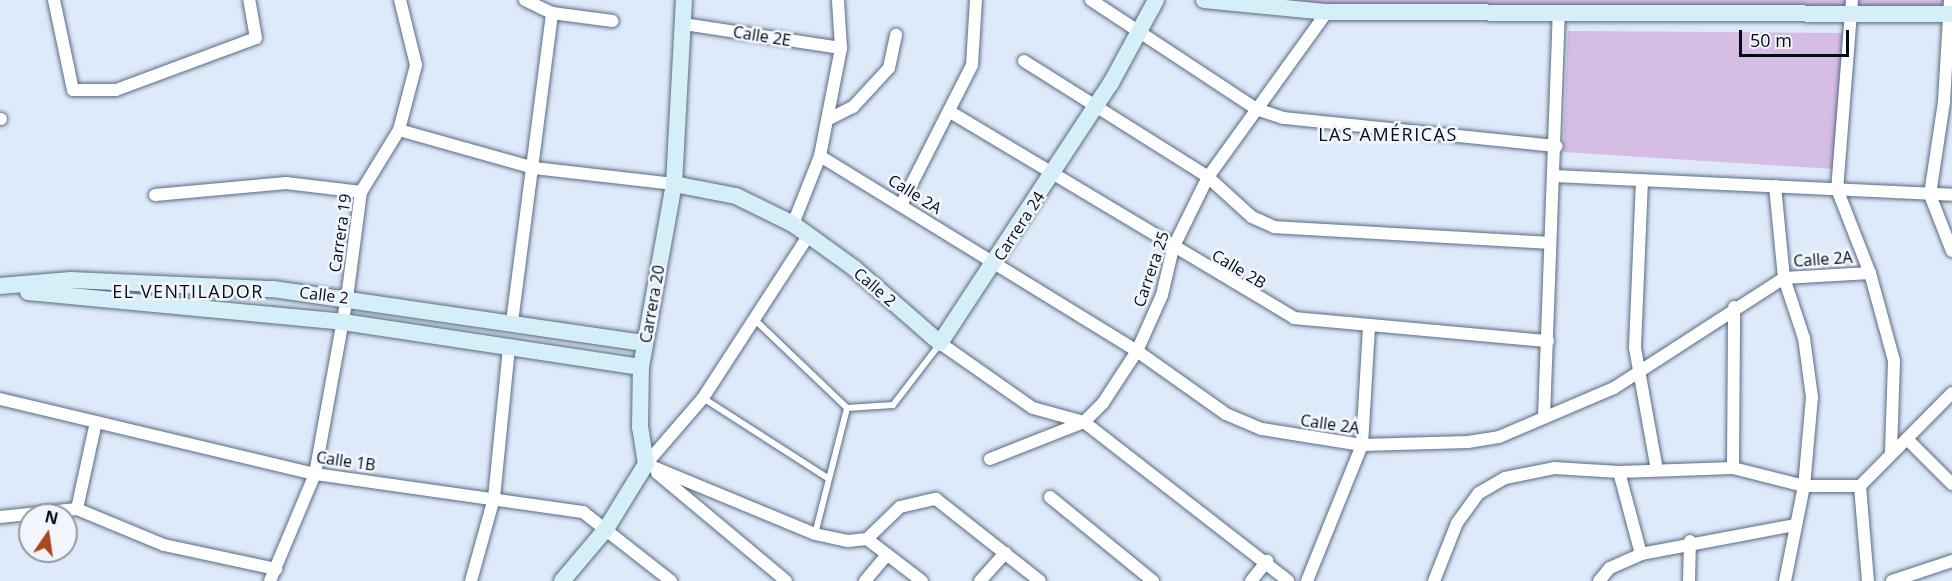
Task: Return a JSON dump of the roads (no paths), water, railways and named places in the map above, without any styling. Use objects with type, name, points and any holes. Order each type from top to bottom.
[{"type":"street","points":[[54,0],[73,90],[116,90],[256,38],[249,0]]},
{"type":"street","name":"Carrera 19","points":[[273,575],[315,474],[347,298],[361,192],[399,129],[416,65],[400,0]]},
{"type":"street","points":[[525,0],[552,13],[612,21]]},
{"type":"street","name":"Carrera 20","points":[[646,465],[640,428],[641,368],[674,184],[684,0]]},
{"type":"street","points":[[793,224],[820,156],[840,48],[838,0]]},
{"type":"street","points":[[901,205],[952,112],[972,65],[976,0]]},
{"type":"street","points":[[1091,0],[1256,109],[1284,118],[1557,146]]},
{"type":"street","name":"Carrera 24","points":[[940,343],[1098,105],[1137,30],[1156,0]]},
{"type":"street","points":[[1204,0],[1327,12],[1559,13],[1852,6],[1951,10],[1948,102],[1930,195],[1952,251]]},
{"type":"street","points":[[1852,6],[1837,189],[1870,273],[1894,361],[1891,452]]},
{"type":"street","name":"Carrera 25","points":[[990,459],[1084,422],[1103,403],[1137,351],[1162,295],[1173,248],[1208,177],[1327,12]]},
{"type":"street","points":[[512,322],[534,168],[552,13]]},
{"type":"street","points":[[1544,417],[1550,243],[1557,146],[1559,13]]},
{"type":"street","name":"Calle 2E","points":[[684,24],[840,48]]},
{"type":"street","points":[[827,120],[853,107],[889,68],[896,35]]},
{"type":"street","points":[[1024,61],[1098,105],[1208,177],[1252,217],[1295,231],[1550,243]]},
{"type":"street","name":"Calle 2B","points":[[952,112],[1173,248],[1294,318],[1369,327],[1548,341]]},
{"type":"street","name":"Calle 2","points":[[399,129],[534,168],[674,184],[736,196],[793,224],[940,343],[1033,408],[1084,422],[1267,561],[1288,581]]},
{"type":"street","name":"Calle 2A","points":[[820,156],[1137,351],[1226,414],[1262,429],[1362,446],[1468,442],[1499,436],[1614,388],[1734,306],[1784,278],[1870,273]]},
{"type":"street","points":[[1555,176],[1952,195]]},
{"type":"street","points":[[1642,180],[1635,348],[1657,470]]},
{"type":"street","points":[[155,195],[286,183],[361,192]]},
{"type":"street","points":[[1775,186],[1784,278],[1804,338],[1812,397],[1804,486],[1794,525],[1785,581]]},
{"type":"street","points":[[562,581],[606,529],[646,465],[703,398],[752,316],[808,235]]},
{"type":"street","name":"Calle 2","points":[[0,287],[71,280],[273,289],[645,343]]},
{"type":"street","name":"Calle 2","points":[[0,287],[343,322],[641,368]]},
{"type":"street","points":[[1732,468],[1734,306]]},
{"type":"street","points":[[1307,581],[1362,446],[1369,327]]},
{"type":"street","points":[[471,581],[494,498],[508,347]]},
{"type":"street","points":[[1868,581],[1860,486],[1891,452],[1952,393]]},
{"type":"street","name":"Calle 1B","points":[[0,399],[315,474],[583,512],[671,581]]},
{"type":"street","points":[[78,504],[96,422]]},
{"type":"street","points":[[1907,439],[1950,478]]},
{"type":"street","points":[[646,465],[814,534],[848,541],[867,539],[900,507],[936,499],[1040,581]]},
{"type":"street","points":[[646,465],[783,580]]},
{"type":"street","points":[[1434,581],[1457,523],[1479,493],[1505,478],[1554,468],[1619,472],[1732,468],[1804,486],[1860,486]]},
{"type":"street","points":[[1619,472],[1641,554]]},
{"type":"street","points":[[1050,497],[1153,581]]},
{"type":"street","points":[[78,509],[164,545],[273,575]]},
{"type":"street","points":[[0,517],[18,515]]},
{"type":"street","points":[[1599,581],[1610,568],[1641,554],[1690,541],[1794,525]]},
{"type":"street","points":[[867,539],[922,581]]},
{"type":"street","points":[[1689,581],[1690,541]]},
{"type":"street","points":[[980,581],[1005,553]]},
{"type":"street","points":[[865,581],[887,555]]},
{"type":"street","points":[[1251,581],[1267,561]]},
{"type":"street","points":[[1892,581],[1952,561]]},
{"type":"lane","points":[[752,316],[847,408],[826,477],[814,534]]},
{"type":"lane","name":"Carrera 24","points":[[847,408],[892,405],[940,343]]},
{"type":"lane","points":[[703,398],[826,477]]},
{"type":"district","name":"LAS AMÉRICAS","points":[[1388,134]]},
{"type":"district","name":"EL VENTILADOR","points":[[188,291]]}]
